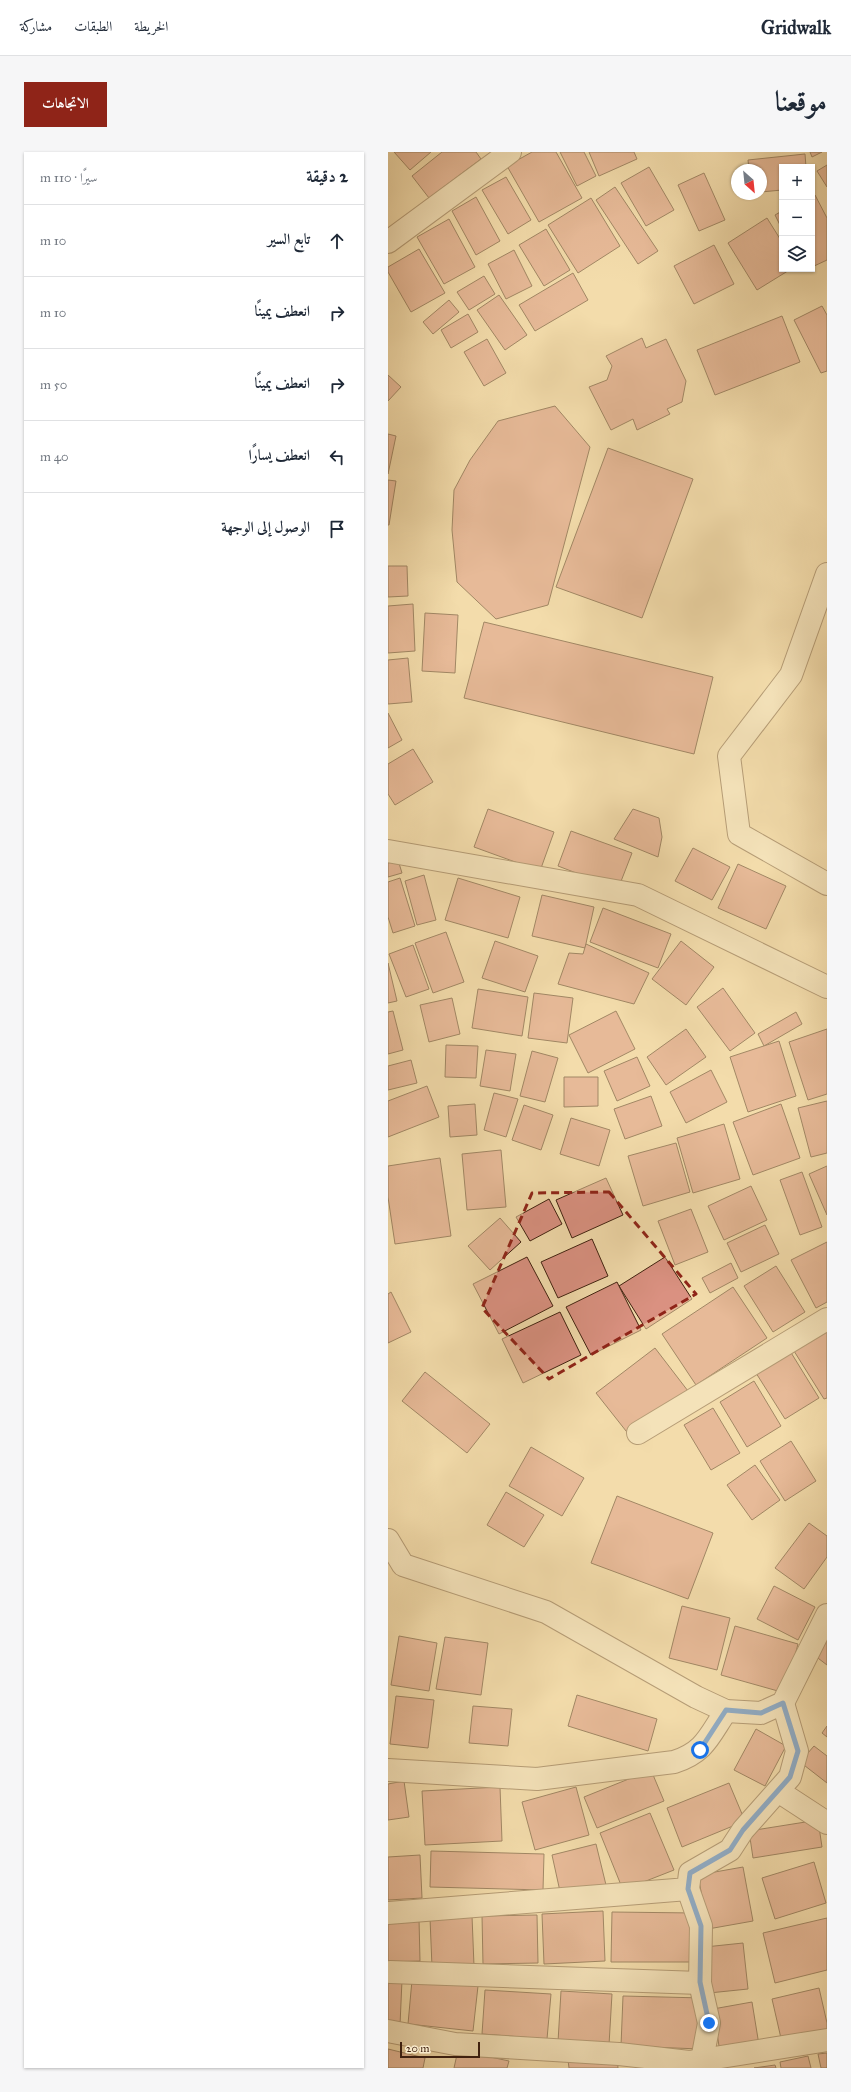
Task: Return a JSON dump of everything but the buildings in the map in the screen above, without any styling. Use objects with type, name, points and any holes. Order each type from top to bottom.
[{"type":"street","points":[[388,242],[510,152]]},
{"type":"street","points":[[827,574],[791,675],[729,756],[739,834],[827,884]]},
{"type":"street","points":[[388,851],[638,895],[827,987]]},
{"type":"street","points":[[638,1433],[827,1319]]},
{"type":"street","points":[[388,1540],[403,1565],[546,1612],[696,1696],[726,1710],[761,1713],[783,1703],[827,1615]]},
{"type":"street","points":[[691,2064],[709,2023],[700,1982],[701,1926],[688,1889],[690,1873],[730,1850],[743,1830],[790,1777],[798,1751],[783,1703]]},
{"type":"street","points":[[388,1770],[537,1779],[674,1762],[688,1757],[700,1750],[726,1710]]},
{"type":"street","points":[[778,1791],[827,1822]]},
{"type":"street","points":[[388,1913],[688,1889]]},
{"type":"street","points":[[390,1972],[700,1982]]},
{"type":"street","points":[[388,2031],[455,2044],[618,2054],[691,2064],[827,2040]]},
{"type":"highlighted area","points":[[609,1192],[696,1294],[549,1379],[482,1308],[532,1193]]},
{"type":"route","points":[[700,1750],[726,1710],[761,1713],[783,1703],[798,1751],[790,1777],[743,1830],[730,1850],[690,1873],[688,1889],[701,1926],[700,1982],[709,2023]]}]
